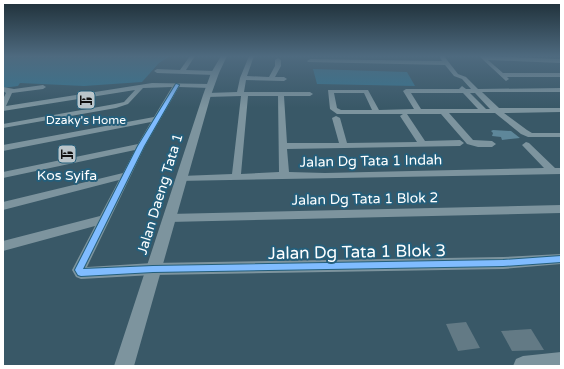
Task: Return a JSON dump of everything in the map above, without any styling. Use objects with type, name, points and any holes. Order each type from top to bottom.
[{"type":"street","name":"Jalan Daeng Tata 1","points":[[124,366],[208,90],[215,73]]},
{"type":"street","points":[[236,177],[243,78],[245,73]]},
{"type":"street","points":[[272,78],[274,73]]},
{"type":"street","points":[[484,111],[453,77],[456,75],[464,78],[497,111],[527,134],[561,135]]},
{"type":"street","points":[[502,75],[561,75]]},
{"type":"street","points":[[502,75],[518,90]]},
{"type":"street","points":[[243,78],[284,79]]},
{"type":"street","points":[[3,109],[152,85],[177,85],[242,94],[310,94]]},
{"type":"street","points":[[3,246],[104,219],[141,146],[177,85]]},
{"type":"street","points":[[3,105],[8,90],[42,87]]},
{"type":"street","points":[[3,126],[116,106],[126,103],[141,87]]},
{"type":"street","points":[[419,112],[406,91],[464,89],[561,90]]},
{"type":"street","points":[[377,112],[366,91],[330,91],[336,111],[377,112],[444,112],[561,110]]},
{"type":"street","points":[[280,94],[284,175]]},
{"type":"street","points":[[444,112],[470,142],[478,144],[492,144]]},
{"type":"street","points":[[404,116],[423,144]]},
{"type":"street","points":[[336,118],[344,146]]},
{"type":"street","points":[[3,148],[157,119]]},
{"type":"street","points":[[283,146],[460,143]]},
{"type":"street","points":[[526,145],[556,171]]},
{"type":"street","points":[[3,175],[141,146]]},
{"type":"street","name":"Jalan Dg Tata 1 Indah","points":[[181,179],[284,175],[332,176],[556,171]]},
{"type":"street","points":[[3,206],[127,175]]},
{"type":"street","name":"Jalan Dg Tata 1 Blok 2","points":[[169,218],[561,209]]},
{"type":"street","name":"Jalan Dg Tata 1 Blok 3","points":[[104,219],[79,270],[81,272],[154,269],[503,263],[561,259]]},
{"type":"street","points":[[523,366],[561,362]]},
{"type":"shaded area","points":[[3,73],[150,73],[142,82],[84,86],[20,83],[18,86],[3,88]]},
{"type":"shaded area","points":[[314,73],[408,73],[415,86],[317,84]]},
{"type":"shaded area","points":[[491,131],[511,131],[520,138],[502,140],[501,137],[492,136],[493,133]]},
{"type":"building","points":[[466,322],[480,348],[458,351],[446,324]]},
{"type":"building","points":[[531,329],[544,350],[512,351],[501,331]]},
{"type":"cycle path","points":[[177,85],[141,146],[79,270],[81,273],[153,269],[503,263],[561,259]]},
{"type":"place","name":"Dzaky's Home","points":[[86,100]]},
{"type":"place","name":"Kos Syifa","points":[[67,154]]}]
